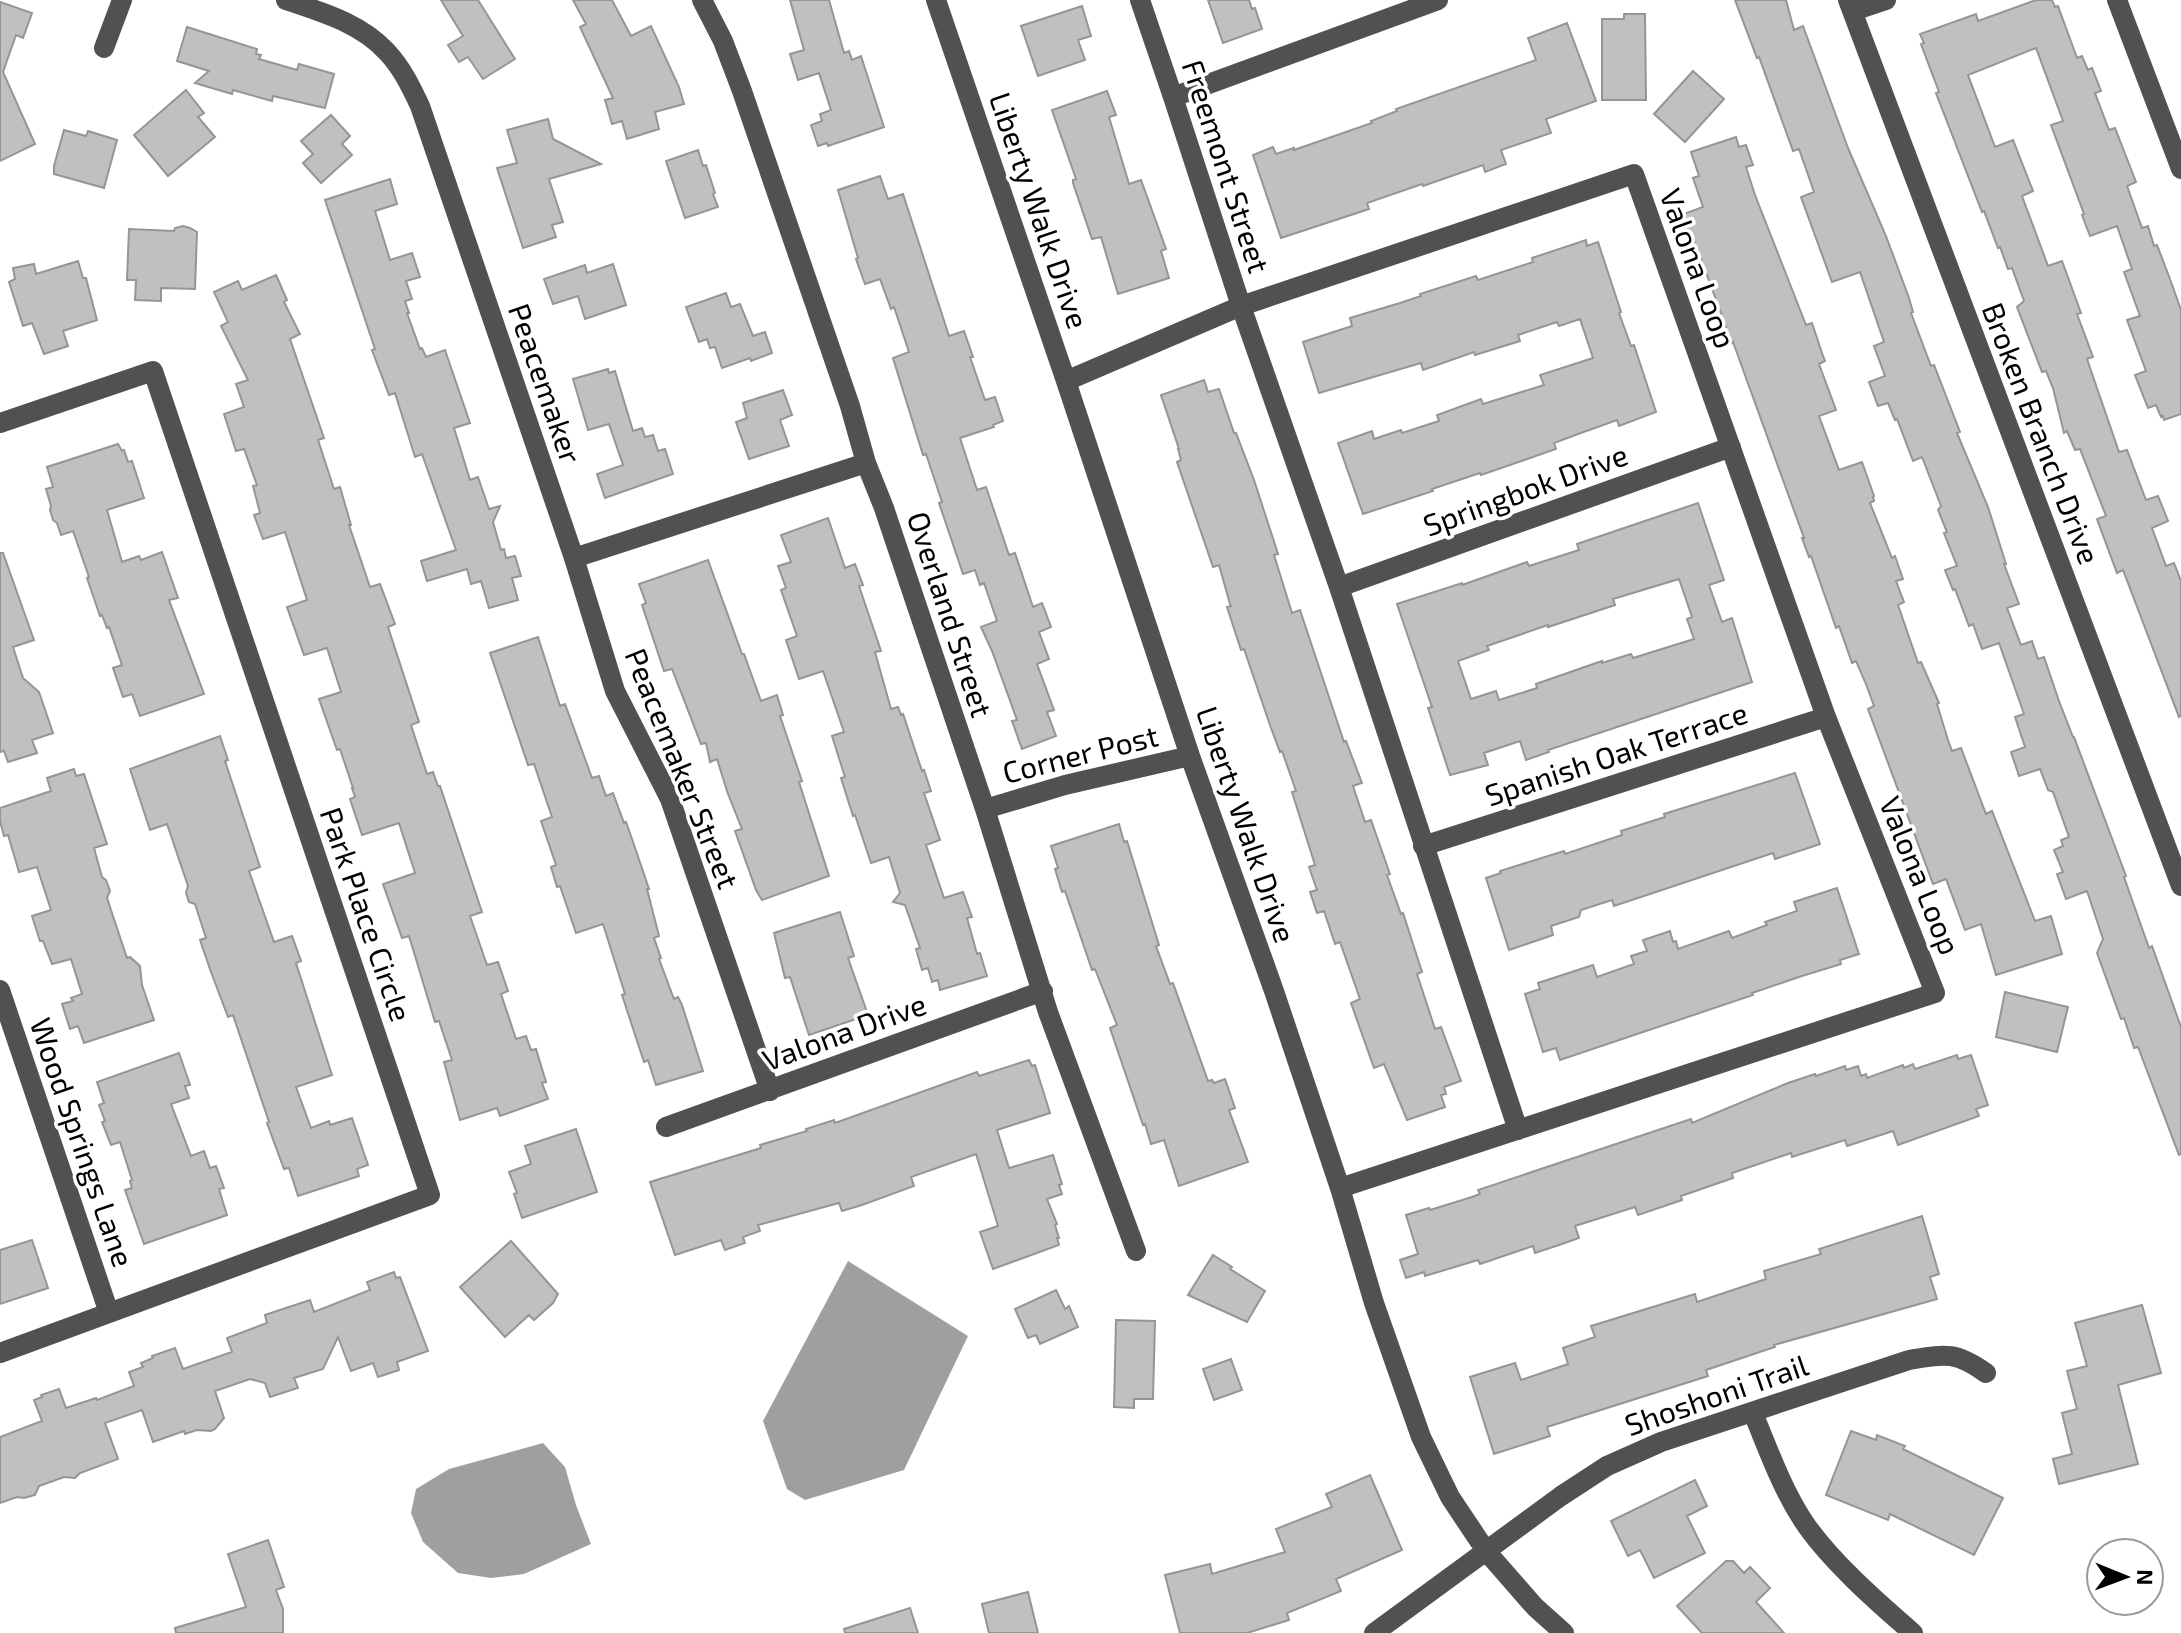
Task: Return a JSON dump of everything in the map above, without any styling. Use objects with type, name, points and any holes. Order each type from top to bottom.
[{"type":"street","points":[[104,48],[122,0]]},
{"type":"street","name":"Peacemaker","points":[[286,0],[353,26],[388,52],[406,78],[420,106],[574,558]]},
{"type":"street","name":"Overland Street","points":[[702,0],[723,41],[742,91],[985,809],[1048,1012],[1136,1251]]},
{"type":"street","name":"Liberty Walk Drive","points":[[936,0],[1190,756],[1274,991],[1340,1188],[1374,1303],[1421,1437],[1450,1497],[1486,1551],[1535,1607],[1564,1633]]},
{"type":"street","name":"Freemont Street","points":[[1066,381],[1241,306],[1140,0]]},
{"type":"street","points":[[1173,97],[1438,0]]},
{"type":"street","points":[[1850,5],[1886,0]]},
{"type":"street","points":[[2117,0],[2181,169]]},
{"type":"street","name":"Broken Branch Drive","points":[[1850,5],[2181,886]]},
{"type":"street","name":"Valona Loop","points":[[1241,306],[1634,174],[1826,717],[1935,993],[1340,1188]]},
{"type":"street","points":[[1241,306],[1339,587],[1518,1130]]},
{"type":"street","name":"Park Place Circle","points":[[0,423],[153,371],[430,1195],[0,1353]]},
{"type":"street","name":"Springbok Drive","points":[[1339,587],[1731,447]]},
{"type":"street","points":[[574,558],[866,463]]},
{"type":"street","name":"Peacemaker Street","points":[[574,558],[615,691],[670,799],[770,1091]]},
{"type":"street","name":"Spanish Oak Terrace","points":[[1423,846],[1826,717]]},
{"type":"street","name":"Corner Post","points":[[985,809],[1065,785],[1190,756]]},
{"type":"street","name":"Wood Springs Lane","points":[[0,990],[109,1313]]},
{"type":"street","name":"Valona Drive","points":[[666,1127],[1043,991]]},
{"type":"street","name":"Shoshoni Trail","points":[[1374,1633],[1561,1496],[1607,1466],[1661,1442],[1909,1360],[1956,1356],[1986,1373]]},
{"type":"street","points":[[1753,1413],[1787,1494],[1810,1531],[1913,1633]]},
{"type":"shaded area","points":[[848,1261],[968,1336],[904,1470],[805,1500],[787,1489],[763,1421]]},
{"type":"shaded area","points":[[543,1443],[565,1467],[591,1544],[524,1574],[491,1578],[458,1573],[423,1542],[411,1513],[416,1489],[449,1469]]},
{"type":"building","points":[[441,0],[478,0],[515,59],[483,79],[468,57],[459,62],[448,45],[463,36]]},
{"type":"building","points":[[573,0],[612,0],[631,36],[651,26],[684,104],[655,112],[659,129],[627,139],[622,121],[612,124],[605,100],[613,98],[580,27],[586,24]]},
{"type":"building","points":[[790,0],[829,0],[844,53],[849,51],[852,60],[861,56],[884,127],[828,146],[827,143],[818,146],[811,125],[822,121],[820,114],[831,110],[819,73],[798,80],[790,54],[804,50]]},
{"type":"building","points":[[1208,0],[1249,0],[1262,29],[1223,43]]},
{"type":"building","points":[[1735,0],[1786,0],[1794,30],[1803,26],[1848,148],[1886,236],[1909,298],[1911,313],[1988,507],[2019,604],[2007,608],[2021,645],[2032,641],[2038,659],[2044,657],[2126,876],[2149,948],[2152,946],[2181,1027],[2179,1155],[2138,1047],[2134,1048],[2124,1018],[2121,1019],[2097,953],[2103,939],[2087,891],[2066,899],[2057,874],[2063,872],[2054,850],[2063,846],[2061,840],[2069,837],[2053,792],[2048,790],[2040,769],[2019,776],[2011,752],[2025,747],[2015,717],[2024,714],[1999,643],[1982,649],[1973,624],[1969,626],[1945,570],[1957,566],[1944,533],[1947,532],[1938,510],[1941,506],[1922,457],[1913,461],[1897,419],[1888,403],[1878,406],[1869,382],[1885,376],[1874,346],[1884,342],[1860,272],[1832,282],[1801,197],[1814,192],[1799,149],[1793,151]]},
{"type":"building","points":[[2036,0],[2052,0],[2055,7],[2058,6],[2077,58],[2082,56],[2088,70],[2092,68],[2101,91],[2095,93],[2109,130],[2115,128],[2136,182],[2127,186],[2142,228],[2148,226],[2181,310],[2181,414],[2164,420],[2156,405],[2148,408],[2135,375],[2146,371],[2127,320],[2140,316],[2124,272],[2132,269],[2117,226],[2090,236],[2051,125],[2063,121],[2036,48],[1968,75],[1995,147],[2013,140],[2033,191],[2022,196],[2048,266],[2062,261],[2093,357],[2087,359],[2119,452],[2127,450],[2146,500],[2158,496],[2168,521],[2152,528],[2166,566],[2174,563],[2181,581],[2179,717],[2123,570],[2117,573],[2097,519],[2106,516],[2080,449],[2075,450],[2067,431],[2064,433],[2053,388],[2046,371],[2042,372],[2017,307],[2024,301],[2012,268],[2008,269],[1982,212],[1936,93],[1939,92],[1921,44],[1924,43],[1920,34],[1976,14],[1978,21]]},
{"type":"building","points":[[0,2],[32,13],[23,38],[16,35],[3,72],[35,144],[0,161]]},
{"type":"building","points":[[1082,6],[1091,36],[1078,40],[1085,60],[1038,76],[1021,26]]},
{"type":"building","points":[[1624,14],[1645,14],[1646,100],[1602,100],[1602,19],[1624,19]]},
{"type":"building","points":[[1567,23],[1596,101],[1546,119],[1551,133],[1501,150],[1506,164],[1485,172],[1483,165],[1422,184],[1367,203],[1369,209],[1281,238],[1253,155],[1273,147],[1276,154],[1294,150],[1372,123],[1396,109],[1536,60],[1528,38]]},
{"type":"building","points":[[187,27],[257,49],[256,54],[261,55],[259,59],[297,70],[299,64],[334,74],[325,108],[273,96],[272,101],[233,90],[232,94],[195,83],[209,71],[177,61]]},
{"type":"building","points":[[1693,71],[1724,99],[1685,142],[1654,114]]},
{"type":"building","points":[[186,90],[204,113],[198,117],[215,137],[168,176],[134,135]]},
{"type":"building","points":[[1107,91],[1116,115],[1109,117],[1129,184],[1141,180],[1166,249],[1161,251],[1169,278],[1118,294],[1101,237],[1092,239],[1073,183],[1076,179],[1052,110]]},
{"type":"building","points":[[331,115],[350,136],[342,144],[352,155],[321,183],[303,163],[313,154],[301,141]]},
{"type":"building","points":[[548,119],[553,139],[601,164],[549,179],[563,222],[552,225],[556,237],[523,248],[497,168],[517,163],[507,130]]},
{"type":"building","points":[[64,130],[86,136],[88,131],[117,140],[104,188],[54,174]]},
{"type":"building","points":[[1736,137],[1739,147],[1746,145],[1753,165],[1746,167],[1755,195],[1806,325],[1812,323],[1825,361],[1819,364],[1836,410],[1819,416],[1839,470],[1862,462],[1874,496],[1874,501],[1870,503],[1903,579],[1896,581],[1904,602],[1898,605],[1918,663],[1921,662],[1939,703],[1952,751],[1961,748],[1986,814],[1992,811],[2035,921],[2051,916],[2062,954],[1996,975],[1981,924],[1965,930],[1946,879],[1933,884],[1868,709],[1874,706],[1866,684],[1856,661],[1852,663],[1839,626],[1836,628],[1733,342],[1691,232],[1688,233],[1681,215],[1703,207],[1693,178],[1699,176],[1691,152]]},
{"type":"building","points":[[698,150],[703,166],[706,165],[718,207],[685,218],[666,161]]},
{"type":"building","points":[[880,176],[888,199],[903,194],[949,336],[964,331],[985,400],[995,397],[1003,421],[960,438],[977,490],[986,487],[1009,555],[1015,553],[1033,607],[1042,603],[1051,627],[1039,632],[1049,659],[1037,664],[1054,710],[1047,712],[1056,736],[1022,749],[1012,721],[1017,720],[981,627],[997,621],[984,583],[980,585],[975,570],[963,574],[893,358],[909,352],[894,307],[891,309],[880,279],[865,284],[838,190]]},
{"type":"building","points":[[390,179],[397,204],[375,211],[390,260],[412,253],[420,277],[406,281],[412,299],[405,301],[407,313],[426,357],[445,350],[470,423],[454,428],[470,480],[478,477],[489,509],[500,506],[493,522],[501,550],[504,549],[506,558],[515,556],[521,576],[512,578],[518,600],[489,608],[481,581],[471,584],[467,569],[427,581],[421,561],[456,550],[422,454],[415,457],[395,393],[389,395],[372,350],[375,349],[325,200]]},
{"type":"building","points":[[183,226],[197,232],[195,289],[161,288],[161,301],[135,300],[136,280],[127,280],[129,229],[174,231]]},
{"type":"building","points":[[1586,240],[1587,246],[1598,242],[1619,313],[1631,346],[1634,345],[1656,412],[1619,426],[1617,420],[1554,443],[1556,449],[1363,514],[1338,443],[1372,431],[1374,439],[1401,430],[1402,433],[1439,421],[1437,415],[1481,399],[1483,404],[1544,385],[1540,375],[1593,358],[1580,319],[1559,326],[1557,322],[1518,335],[1520,341],[1475,355],[1474,352],[1423,370],[1421,363],[1319,393],[1303,342],[1352,326],[1350,318],[1476,276],[1478,280],[1533,262],[1532,258]]},
{"type":"building","points":[[78,261],[83,278],[86,278],[97,320],[63,331],[68,346],[44,354],[32,323],[23,326],[9,282],[15,279],[13,268],[34,264],[36,274]]},
{"type":"building","points":[[613,264],[626,305],[585,319],[578,296],[553,304],[544,279],[585,265],[587,273]]},
{"type":"building","points":[[276,275],[287,300],[284,302],[300,334],[290,339],[324,438],[318,440],[334,489],[340,487],[370,587],[380,584],[395,624],[388,627],[419,722],[411,725],[427,774],[433,772],[440,786],[482,912],[470,916],[487,965],[498,962],[508,991],[501,994],[516,1039],[526,1036],[531,1050],[536,1049],[546,1082],[542,1083],[548,1099],[500,1116],[497,1108],[460,1120],[444,1062],[452,1060],[439,1021],[435,1022],[409,936],[402,938],[383,884],[415,873],[399,823],[362,835],[350,799],[355,797],[353,788],[319,699],[341,692],[327,648],[304,655],[287,607],[307,600],[285,532],[263,539],[254,515],[260,513],[253,486],[257,485],[244,449],[236,451],[224,414],[244,407],[236,384],[248,380],[221,326],[228,322],[214,292],[238,281],[242,290]]},
{"type":"building","points":[[726,293],[731,307],[740,304],[753,336],[765,332],[772,353],[722,368],[715,347],[710,348],[707,339],[699,342],[686,307]]},
{"type":"building","points":[[608,369],[609,373],[615,371],[633,431],[642,428],[645,437],[653,435],[658,451],[665,449],[673,474],[605,498],[597,474],[623,465],[609,424],[588,430],[573,379]]},
{"type":"building","points":[[1204,380],[1208,392],[1219,389],[1254,480],[1278,554],[1274,555],[1292,613],[1300,610],[1344,742],[1362,783],[1353,786],[1365,822],[1371,820],[1390,874],[1387,875],[1422,972],[1417,974],[1435,1029],[1441,1027],[1461,1081],[1444,1087],[1446,1094],[1441,1095],[1445,1107],[1407,1120],[1384,1064],[1374,1068],[1351,1003],[1360,999],[1340,942],[1335,944],[1324,911],[1317,913],[1310,892],[1317,890],[1309,867],[1315,865],[1292,792],[1296,791],[1244,649],[1241,650],[1227,607],[1231,606],[1219,565],[1213,567],[1177,462],[1181,460],[1179,449],[1161,395]]},
{"type":"building","points":[[783,390],[792,415],[780,420],[789,446],[749,459],[736,422],[747,418],[743,403]]},
{"type":"building","points":[[118,444],[128,462],[132,461],[144,498],[107,510],[122,562],[139,556],[141,560],[162,552],[178,598],[169,600],[204,694],[140,716],[132,694],[123,697],[113,668],[122,665],[109,627],[100,616],[73,531],[61,535],[53,520],[46,489],[53,487],[47,467]]},
{"type":"building","points":[[1698,503],[1724,580],[1709,585],[1722,622],[1732,618],[1752,682],[1526,760],[1520,741],[1484,753],[1488,765],[1450,775],[1428,708],[1432,707],[1397,604],[1527,562],[1529,566],[1579,550],[1577,544]],"holes":[[[1679,579],[1692,617],[1687,619],[1694,639],[1633,658],[1631,654],[1602,661],[1499,700],[1496,691],[1471,699],[1458,661],[1489,650],[1487,646],[1615,605],[1613,599]]]},
{"type":"building","points":[[828,518],[845,568],[855,564],[863,585],[859,586],[881,651],[875,652],[891,709],[898,707],[903,714],[931,791],[924,793],[940,840],[926,845],[944,898],[963,892],[972,917],[967,918],[977,954],[980,953],[987,976],[940,990],[938,980],[932,982],[928,968],[922,970],[916,949],[920,948],[905,905],[893,902],[900,893],[889,857],[871,863],[853,816],[832,736],[844,732],[823,671],[799,679],[786,640],[797,636],[781,590],[786,588],[778,566],[791,562],[781,535]]},
{"type":"building","points":[[0,553],[3,553],[34,640],[13,647],[23,678],[39,692],[53,733],[32,740],[37,753],[8,762],[4,751],[0,752]]},
{"type":"building","points":[[708,560],[761,701],[777,695],[783,715],[780,716],[829,876],[762,900],[735,831],[742,829],[717,759],[710,762],[706,743],[701,744],[672,669],[664,671],[642,605],[646,603],[639,584]]},
{"type":"building","points":[[538,637],[560,706],[565,704],[592,778],[599,776],[606,796],[613,793],[626,822],[649,889],[659,936],[654,938],[659,959],[674,999],[678,997],[682,1005],[703,1071],[656,1085],[648,1060],[644,1062],[603,924],[576,933],[560,886],[557,887],[551,867],[556,865],[541,821],[552,817],[534,764],[528,765],[490,653]]},
{"type":"building","points":[[220,736],[228,760],[225,761],[260,867],[249,871],[274,942],[292,936],[301,961],[296,963],[332,1075],[296,1087],[311,1128],[329,1121],[330,1125],[352,1118],[368,1165],[357,1169],[359,1176],[298,1196],[289,1168],[284,1169],[267,1123],[233,1015],[228,1017],[211,972],[200,940],[206,938],[195,904],[189,902],[186,893],[188,886],[167,824],[150,830],[130,769]]},
{"type":"building","points":[[74,769],[76,776],[84,774],[107,844],[94,848],[102,877],[110,891],[107,898],[127,958],[130,957],[140,966],[142,985],[154,1020],[84,1043],[78,1026],[70,1029],[62,1004],[82,994],[71,959],[52,964],[32,916],[51,910],[37,867],[19,872],[8,835],[4,836],[0,821],[0,808],[51,791],[47,778]]},
{"type":"building","points":[[1795,773],[1820,844],[1775,859],[1773,853],[1614,906],[1612,900],[1581,910],[1579,917],[1551,926],[1553,935],[1509,950],[1486,878],[1500,871],[1622,835],[1621,831],[1665,817],[1664,814]]},
{"type":"building","points":[[1119,824],[1124,842],[1127,841],[1159,945],[1156,946],[1170,984],[1173,983],[1208,1081],[1214,1083],[1225,1079],[1235,1108],[1229,1110],[1248,1162],[1179,1186],[1164,1140],[1151,1144],[1143,1125],[1110,1028],[1117,1025],[1095,969],[1092,970],[1065,891],[1062,892],[1051,846]]},
{"type":"building","points":[[1837,888],[1859,954],[1840,960],[1841,964],[1560,1060],[1556,1048],[1543,1052],[1525,994],[1540,989],[1538,983],[1593,965],[1597,977],[1634,964],[1631,956],[1647,951],[1643,940],[1670,931],[1678,949],[1729,931],[1732,938],[1797,911],[1794,902]]},
{"type":"building","points":[[840,912],[854,956],[848,958],[868,1015],[809,1035],[790,977],[785,978],[774,933]]},
{"type":"building","points":[[2005,992],[2068,1007],[2057,1052],[1996,1037]]},
{"type":"building","points":[[179,1053],[190,1085],[185,1086],[189,1098],[171,1104],[191,1156],[204,1151],[210,1168],[216,1166],[224,1188],[219,1189],[227,1215],[144,1244],[125,1190],[132,1188],[132,1180],[120,1142],[111,1145],[102,1122],[105,1121],[99,1105],[104,1103],[97,1082]]},
{"type":"building","points":[[1957,1055],[1958,1059],[1971,1055],[1988,1105],[1976,1109],[1979,1116],[1898,1145],[1893,1131],[1847,1146],[1845,1140],[1792,1157],[1791,1153],[1732,1173],[1733,1178],[1638,1215],[1635,1207],[1575,1226],[1579,1238],[1535,1253],[1533,1246],[1480,1264],[1478,1260],[1425,1276],[1424,1272],[1406,1278],[1400,1260],[1418,1254],[1406,1215],[1472,1197],[1480,1194],[1478,1190],[1691,1119],[1692,1123],[1815,1074],[1858,1066],[1861,1076],[1866,1074],[1867,1078],[1903,1065],[1904,1068],[1913,1064],[1915,1069]]},
{"type":"building","points":[[1029,1060],[1032,1066],[1035,1065],[1050,1113],[997,1130],[1009,1168],[1053,1155],[1062,1194],[1047,1199],[1057,1224],[1059,1245],[993,1269],[980,1232],[998,1226],[976,1154],[911,1177],[914,1186],[862,1205],[842,1211],[839,1203],[758,1225],[760,1231],[743,1237],[745,1243],[725,1250],[721,1240],[675,1255],[650,1182],[761,1148],[760,1145],[834,1120],[835,1123],[977,1072],[979,1076]]},
{"type":"building","points":[[576,1129],[597,1192],[522,1218],[509,1172],[531,1164],[525,1146]]},
{"type":"building","points":[[1922,1216],[1939,1274],[1930,1277],[1937,1299],[1774,1345],[1706,1370],[1708,1376],[1547,1427],[1550,1436],[1494,1454],[1470,1377],[1515,1363],[1521,1380],[1568,1364],[1563,1348],[1595,1337],[1591,1326],[1695,1294],[1697,1302],[1766,1279],[1764,1271],[1821,1254],[1819,1249]]},
{"type":"building","points":[[32,1240],[48,1288],[0,1304],[0,1250]]},
{"type":"building","points":[[511,1241],[558,1294],[553,1303],[534,1320],[529,1315],[505,1337],[460,1287]]},
{"type":"building","points":[[1213,1255],[1265,1291],[1247,1322],[1188,1295]]},
{"type":"building","points":[[394,1272],[396,1278],[400,1277],[428,1351],[397,1362],[399,1370],[378,1377],[373,1363],[351,1371],[338,1337],[323,1369],[294,1378],[298,1388],[270,1397],[265,1383],[250,1379],[215,1391],[224,1418],[211,1431],[197,1430],[185,1434],[184,1431],[153,1442],[142,1410],[105,1423],[118,1459],[80,1473],[75,1478],[64,1477],[39,1486],[35,1495],[0,1503],[0,1437],[42,1421],[34,1400],[41,1395],[59,1389],[66,1408],[97,1400],[134,1386],[129,1372],[143,1367],[141,1363],[152,1356],[175,1348],[183,1369],[232,1352],[227,1338],[267,1323],[265,1315],[310,1300],[314,1312],[370,1290],[367,1282]]},
{"type":"building","points":[[1056,1290],[1065,1309],[1069,1306],[1078,1327],[1040,1344],[1036,1335],[1028,1338],[1015,1309]]},
{"type":"building","points":[[2142,1305],[2161,1373],[2118,1385],[2138,1464],[2059,1484],[2053,1459],[2072,1454],[2062,1413],[2077,1409],[2067,1371],[2087,1366],[2075,1323]]},
{"type":"building","points":[[1116,1320],[1155,1321],[1153,1399],[1134,1399],[1134,1408],[1114,1407]]},
{"type":"building","points":[[1231,1359],[1242,1390],[1214,1400],[1203,1369]]},
{"type":"building","points":[[1851,1431],[1876,1440],[1877,1435],[1905,1446],[1903,1449],[2003,1498],[1974,1555],[1890,1514],[1888,1520],[1826,1495]]},
{"type":"building","points":[[1370,1475],[1402,1550],[1336,1579],[1341,1591],[1287,1613],[1289,1620],[1247,1633],[1180,1633],[1165,1575],[1210,1564],[1212,1574],[1285,1552],[1276,1529],[1332,1507],[1326,1494]]},
{"type":"building","points":[[1695,1480],[1707,1506],[1687,1516],[1705,1553],[1654,1578],[1640,1550],[1628,1556],[1611,1521]]},
{"type":"building","points":[[268,1540],[284,1587],[276,1590],[283,1609],[283,1633],[176,1633],[175,1628],[246,1607],[228,1554]]},
{"type":"building","points":[[1726,1561],[1733,1561],[1744,1573],[1750,1567],[1770,1588],[1756,1602],[1784,1633],[1702,1633],[1677,1606]]},
{"type":"building","points":[[1028,1592],[1038,1633],[989,1633],[982,1604]]},
{"type":"building","points":[[910,1608],[918,1633],[845,1633],[844,1629]]}]
